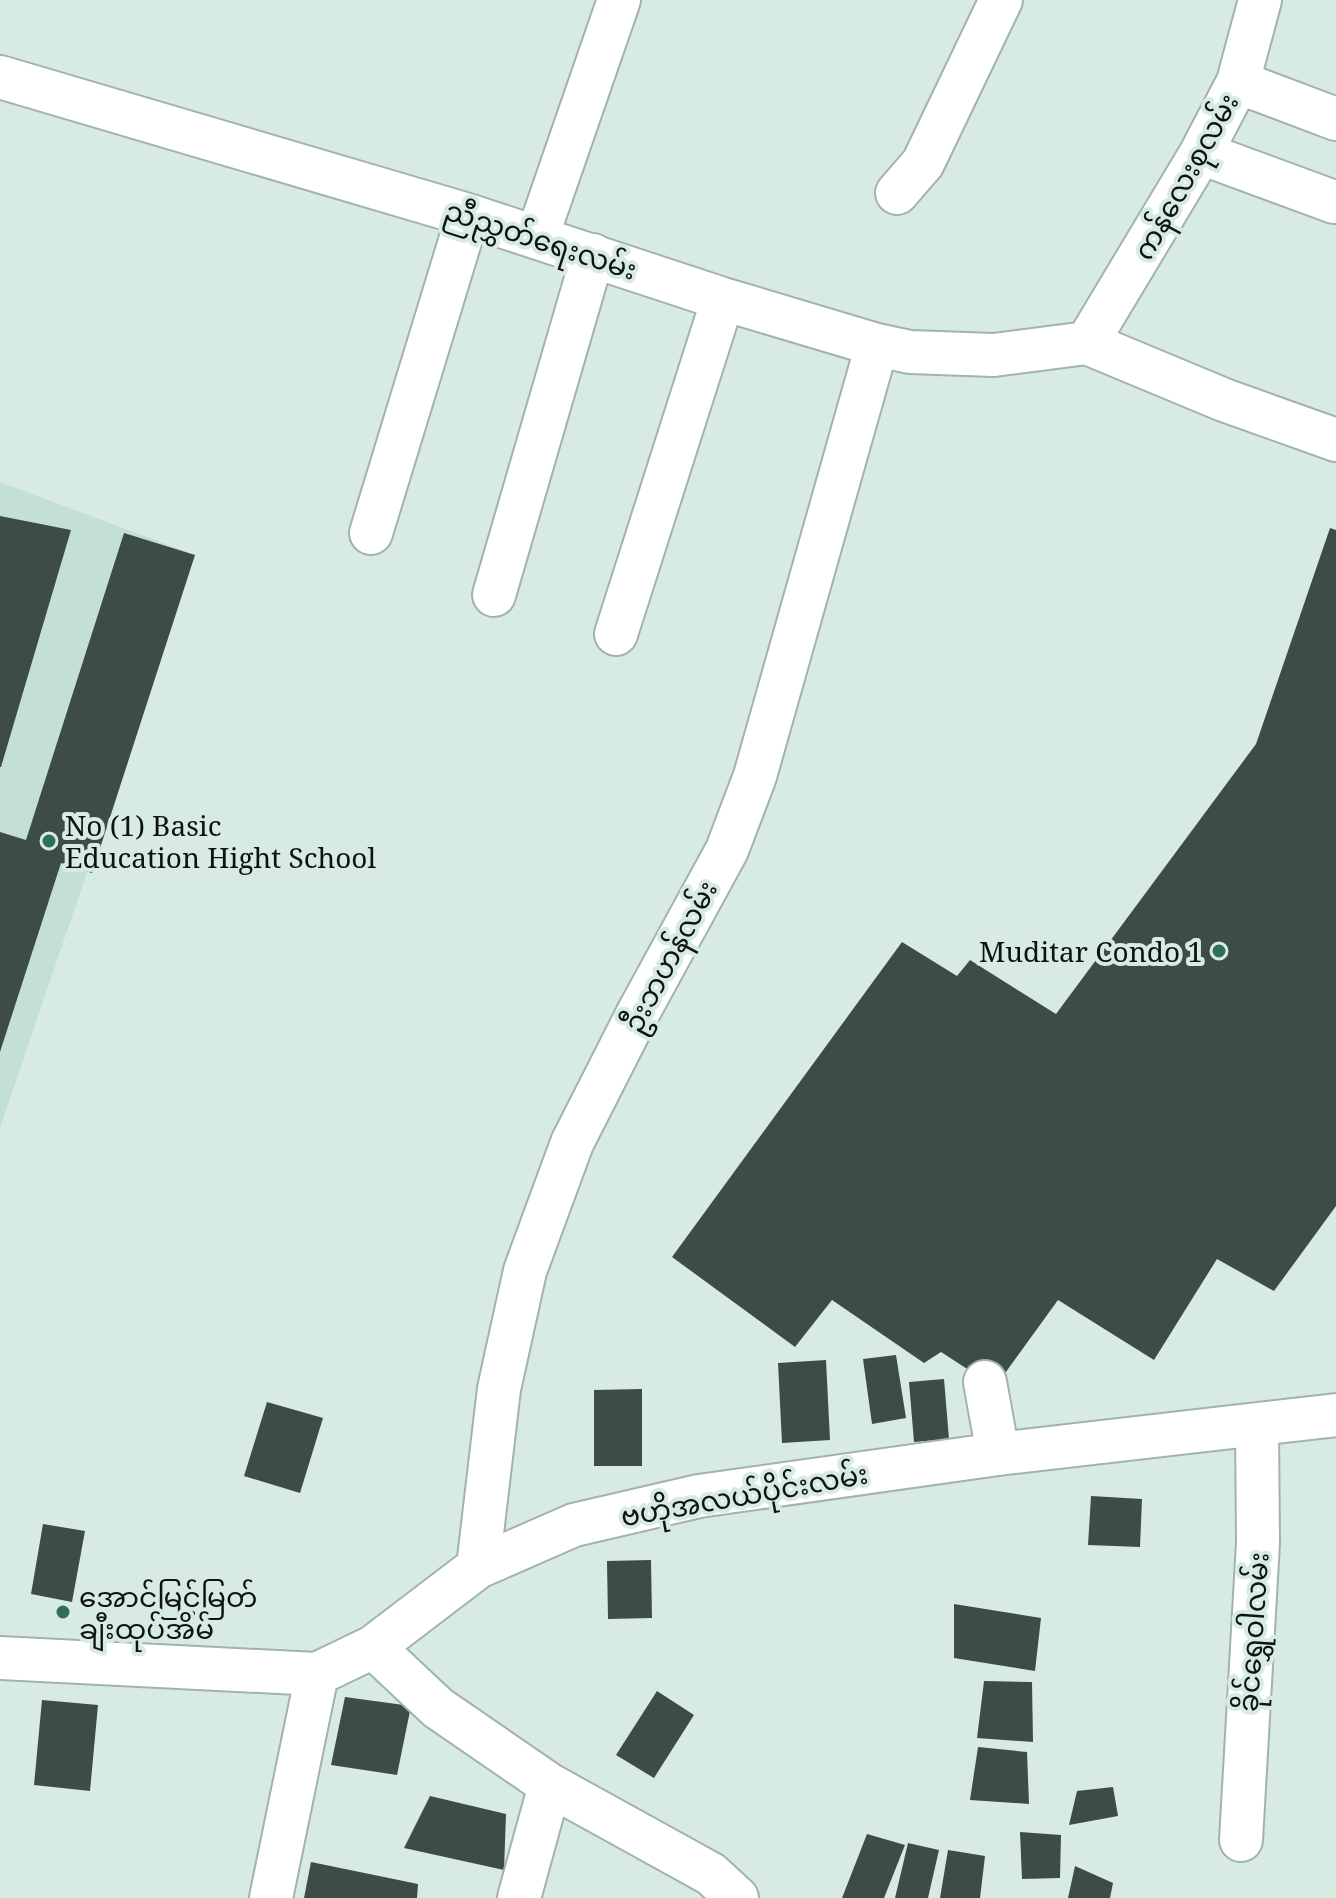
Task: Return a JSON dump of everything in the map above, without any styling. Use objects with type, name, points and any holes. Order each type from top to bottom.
[{"type":"street","points":[[537,237],[619,0]]},
{"type":"street","points":[[897,193],[923,163],[1001,0]]},
{"type":"street","name":"ကန်လေးစုလမ်း","points":[[1087,343],[1201,153],[1238,82],[1260,0]]},
{"type":"street","name":"ညီညွှတ်ရေးလမ်း","points":[[0,77],[468,215],[723,299],[877,345],[910,352],[994,355],[1087,343]]},
{"type":"street","points":[[1238,82],[1336,119]]},
{"type":"street","points":[[1201,153],[1334,202]]},
{"type":"street","points":[[371,533],[468,215]]},
{"type":"street","points":[[494,595],[593,255]]},
{"type":"street","points":[[616,634],[723,299]]},
{"type":"street","points":[[1087,343],[1224,400],[1336,440]]},
{"type":"street","name":"ဦးဘဟန်လမ်း","points":[[478,1567],[499,1389],[525,1271],[572,1143],[638,1013],[727,850],[755,776],[877,345]]},
{"type":"street","points":[[985,1382],[998,1454]]},
{"type":"street","name":"ဗဟိုအလယ်ပိုင်းလမ်း","points":[[0,1658],[317,1674],[373,1647],[478,1567],[574,1525],[699,1496],[998,1454],[1336,1415]]},
{"type":"street","name":"ခိုင်ရွှေဝါလမ်း","points":[[1241,1840],[1258,1543],[1257,1424]]},
{"type":"street","points":[[373,1647],[438,1708],[550,1785],[717,1890]]},
{"type":"street","points":[[271,1898],[317,1674]]},
{"type":"street","points":[[519,1898],[550,1785]]},
{"type":"shaded area","name":"No (1) Basic Education Hight School","points":[[0,482],[195,555],[0,1128]]},
{"type":"building","name":"No (1) Basic Education Hight School","points":[[0,516],[71,530],[1,767],[0,767]]},
{"type":"building","name":"Muditar Condo 1","points":[[1330,528],[1336,530],[1336,1206],[1274,1291],[1217,1259],[1154,1360],[1058,1300],[995,1387],[941,1352],[924,1363],[832,1300],[795,1347],[672,1257],[902,942],[957,976],[970,960],[1056,1014],[1256,744]]},
{"type":"building","points":[[124,533],[195,555],[92,873],[61,863],[0,1052],[0,832],[26,840]]},
{"type":"building","points":[[896,1355],[906,1418],[872,1424],[863,1359]]},
{"type":"building","points":[[826,1360],[830,1440],[782,1443],[778,1363]]},
{"type":"building","points":[[944,1379],[949,1439],[914,1442],[909,1382]]},
{"type":"building","points":[[642,1389],[642,1466],[594,1466],[594,1390]]},
{"type":"building","points":[[267,1402],[323,1418],[300,1493],[244,1476]]},
{"type":"building","points":[[1091,1496],[1142,1499],[1140,1547],[1088,1545]]},
{"type":"building","points":[[43,1524],[85,1531],[72,1602],[31,1594]]},
{"type":"building","points":[[651,1560],[652,1618],[608,1619],[607,1561]]},
{"type":"building","points":[[954,1604],[1041,1618],[1035,1671],[954,1658]]},
{"type":"building","points":[[984,1681],[1032,1682],[1033,1742],[977,1738]]},
{"type":"building","points":[[657,1691],[694,1715],[654,1778],[616,1755]]},
{"type":"building","points":[[345,1697],[411,1706],[397,1775],[331,1765]]},
{"type":"building","points":[[42,1700],[98,1705],[90,1791],[34,1785]]},
{"type":"building","points":[[978,1747],[1027,1752],[1029,1804],[970,1800]]},
{"type":"building","points":[[1113,1787],[1118,1816],[1069,1825],[1077,1791]]},
{"type":"building","points":[[430,1796],[506,1814],[504,1870],[404,1848]]},
{"type":"building","points":[[1020,1832],[1061,1835],[1060,1878],[1022,1879]]},
{"type":"building","points":[[867,1834],[905,1845],[884,1898],[842,1898]]},
{"type":"building","points":[[908,1843],[939,1850],[928,1898],[895,1898]]},
{"type":"building","points":[[948,1850],[985,1856],[980,1898],[940,1898]]},
{"type":"building","points":[[311,1862],[418,1884],[417,1898],[304,1898]]},
{"type":"building","points":[[1075,1866],[1113,1883],[1110,1898],[1068,1898]]},
{"type":"place","name":"No (1) Basic Education Hight School","points":[[49,841]]},
{"type":"place","name":"Muditar Condo 1","points":[[1219,951]]},
{"type":"place","name":"အောင်မြင့်မြတ် ချီးထုပ်အိမ်","points":[[63,1612]]}]
